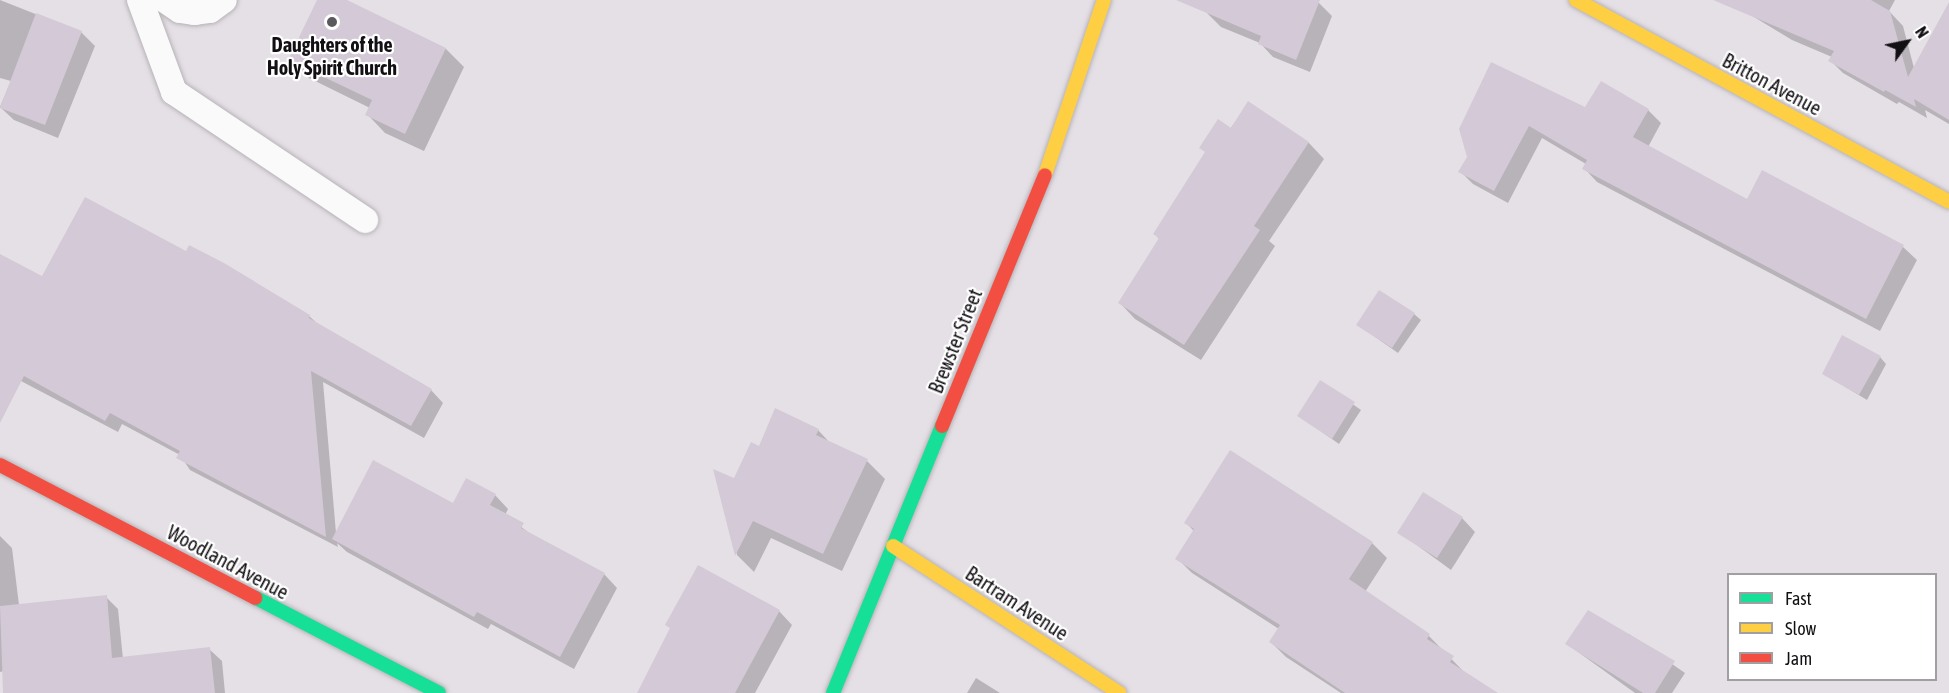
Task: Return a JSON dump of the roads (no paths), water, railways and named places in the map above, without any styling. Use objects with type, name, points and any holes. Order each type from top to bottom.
[{"type":"street","name":"Brewster Street","points":[[833,693],[1046,171],[1104,0]]},
{"type":"street","name":"Britton Avenue","points":[[1576,0],[1949,202]]},
{"type":"street","name":"Woodland Avenue","points":[[0,465],[438,693]]},
{"type":"street","name":"Bartram Avenue","points":[[893,546],[1119,693]]},
{"type":"lane","points":[[147,0],[195,12],[210,10],[224,0]]},
{"type":"lane","points":[[147,0],[174,92],[365,220]]},
{"type":"place","name":"Daughters of the Holy Spirit Church","points":[[332,22]]}]
